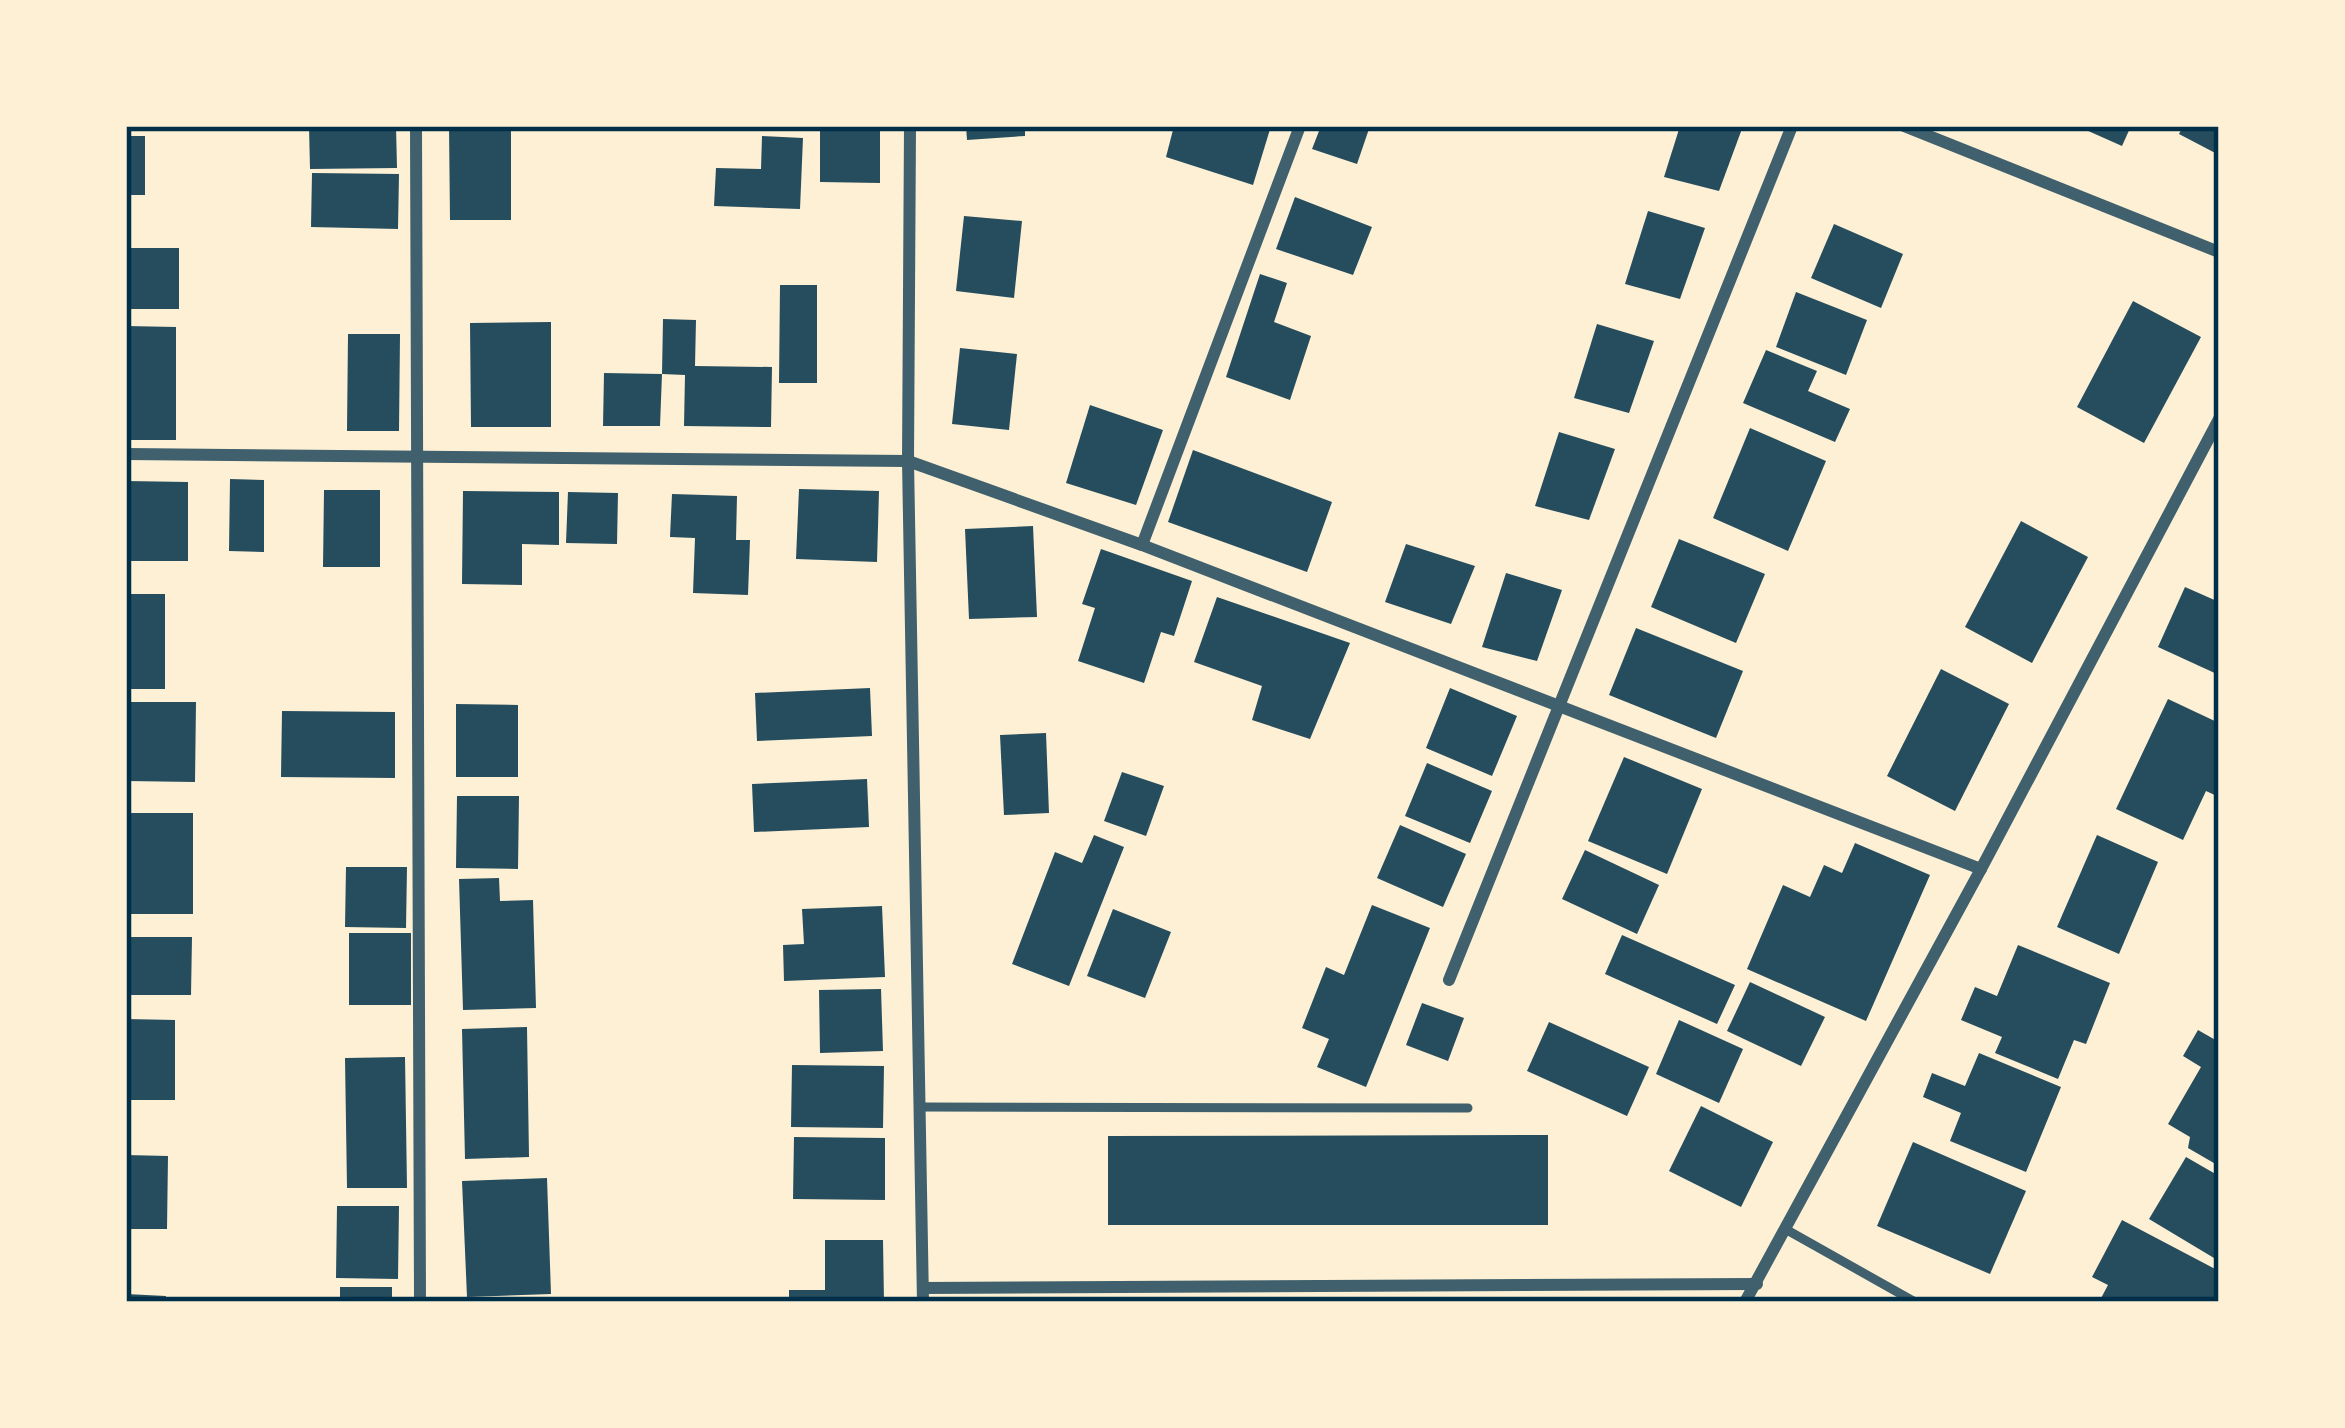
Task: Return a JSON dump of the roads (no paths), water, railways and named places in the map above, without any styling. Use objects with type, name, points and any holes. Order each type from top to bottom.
[{"type":"street","points":[[416,126],[420,1302]]},
{"type":"street","points":[[910,126],[908,461],[923,1295],[1757,1284]]},
{"type":"street","points":[[1142,545],[1300,126]]},
{"type":"street","points":[[1449,980],[1792,126]]},
{"type":"street","points":[[1904,126],[2219,251]]},
{"type":"street","points":[[1745,1302],[2219,418]]},
{"type":"street","points":[[126,454],[908,461],[1142,545],[1981,869]]},
{"type":"street","points":[[1454,1285],[1455,1302]]},
{"type":"lane","points":[[920,1107],[1468,1108]]},
{"type":"lane","points":[[1787,1230],[1915,1302]]}]
